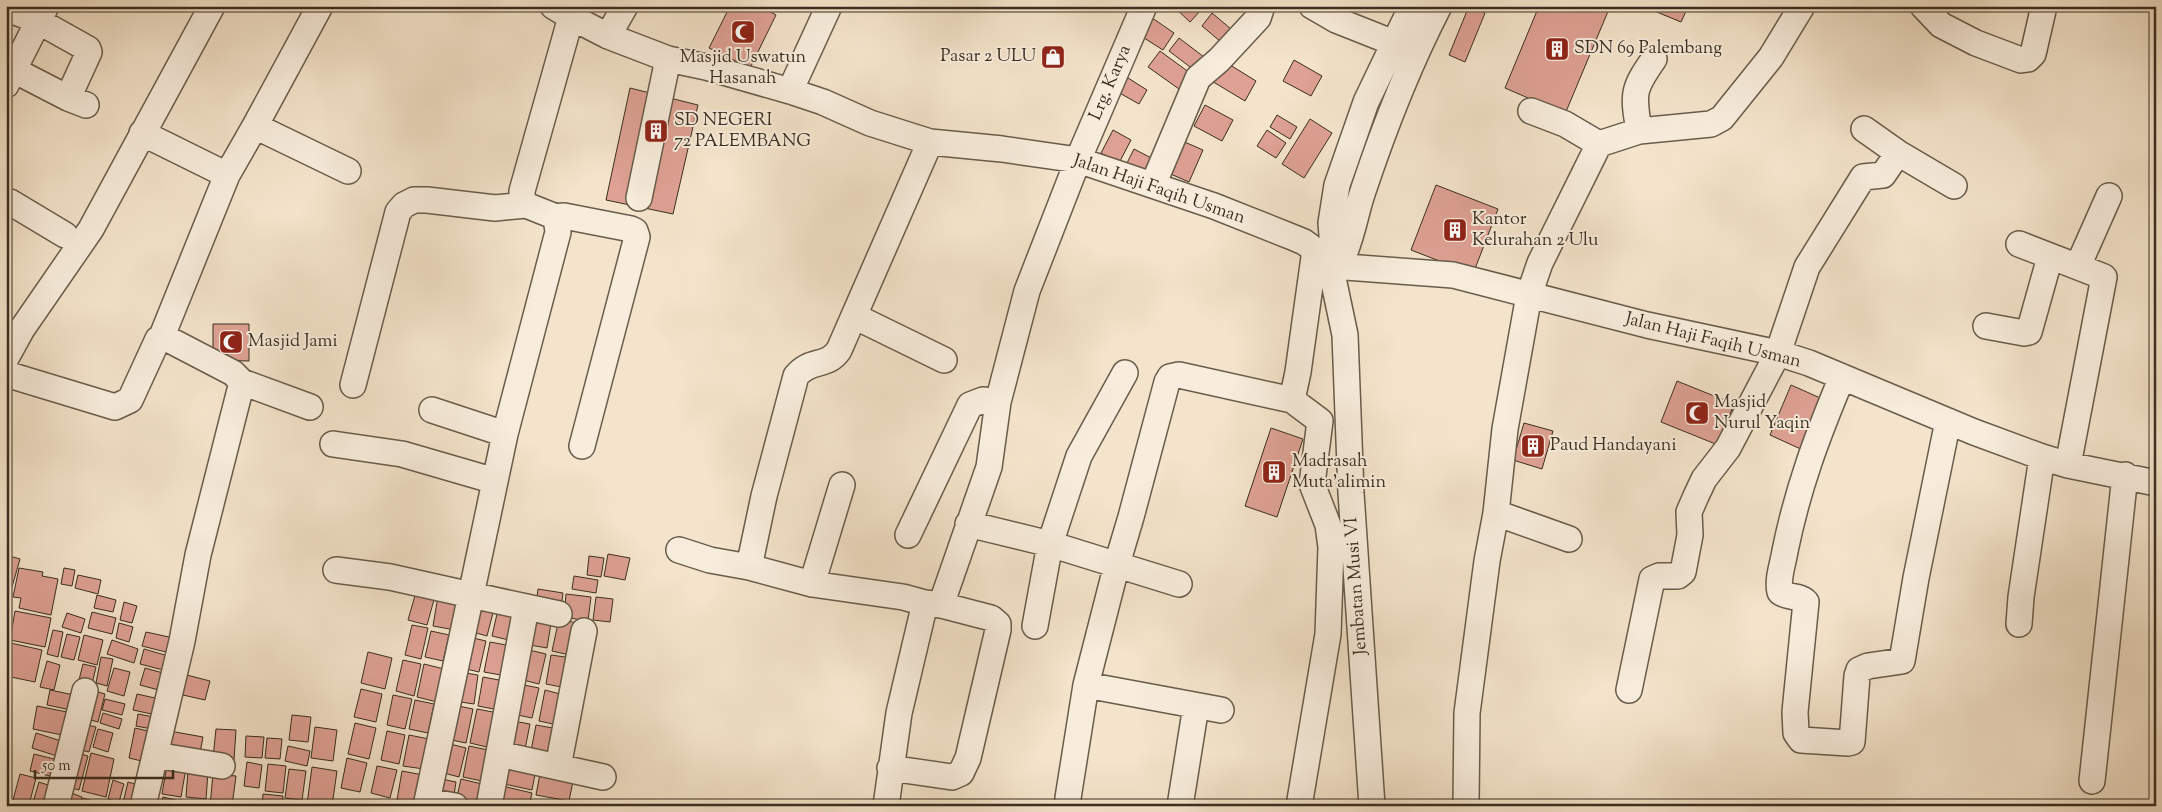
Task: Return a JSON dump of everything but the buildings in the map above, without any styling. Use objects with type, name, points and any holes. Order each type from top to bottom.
[{"type":"street","points":[[6,358],[26,322],[91,229],[212,6]]},
{"type":"street","points":[[6,374],[115,407],[130,400],[158,340],[162,336],[227,175],[320,6]]},
{"type":"street","points":[[608,36],[625,6]]},
{"type":"street","points":[[790,91],[829,6]]},
{"type":"street","name":"Lrg. Karya","points":[[886,806],[899,713],[933,604],[968,524],[989,467],[994,444],[998,402],[1027,291],[1078,160],[1144,6]]},
{"type":"street","points":[[1153,186],[1198,78],[1220,60],[1258,18],[1262,6]]},
{"type":"street","points":[[1292,400],[1298,372],[1333,263],[1331,223],[1337,185],[1366,102],[1412,6]]},
{"type":"street","points":[[1333,263],[1348,247],[1362,194],[1399,89],[1438,6]]},
{"type":"street","points":[[1466,803],[1467,713],[1487,562],[1496,513],[1506,428],[1529,295],[1540,262],[1599,144],[1639,131],[1711,124],[1722,118],[1771,57],[1802,6]]},
{"type":"street","points":[[1923,6],[1941,25],[1976,44],[2021,60],[2028,59],[2033,54],[2044,6]]},
{"type":"street","points":[[1314,7],[1336,20],[1394,43]]},
{"type":"street","points":[[13,11],[42,14],[88,49],[89,52],[77,102],[9,74],[42,14]]},
{"type":"street","points":[[526,206],[522,197],[522,191],[562,12]]},
{"type":"street","name":"Jalan Haji Faqih Usman","points":[[562,12],[608,36],[668,59],[706,67],[790,91],[824,102],[870,123],[930,142],[1002,149],[1078,160],[1207,204],[1304,242],[1333,263],[1453,275],[1656,327],[1778,353],[2042,457],[2076,467],[2156,482]]},
{"type":"street","points":[[639,198],[668,59]]},
{"type":"street","points":[[1639,131],[1634,99],[1635,90],[1654,59]]},
{"type":"street","points":[[1531,111],[1565,124],[1599,144]]},
{"type":"street","points":[[255,126],[348,172]]},
{"type":"street","points":[[1864,129],[1898,153],[1954,186]]},
{"type":"street","points":[[142,133],[227,175]]},
{"type":"street","points":[[749,567],[764,496],[796,376],[807,365],[829,361],[835,356],[930,142]]},
{"type":"street","points":[[1629,690],[1652,579],[1659,576],[1678,576],[1683,572],[1690,535],[1689,512],[1704,479],[1728,448],[1778,353],[1807,267],[1863,177],[1883,175],[1898,153]]},
{"type":"street","points":[[2078,266],[2110,196]]},
{"type":"street","points":[[353,385],[398,212],[404,205],[414,200],[427,200],[495,208],[526,206],[556,217],[564,216],[631,229],[635,231],[637,237],[582,446]]},
{"type":"street","points":[[6,203],[10,202],[65,236]]},
{"type":"street","points":[[455,806],[427,803],[505,434],[558,232],[556,217]]},
{"type":"street","points":[[2019,244],[2099,274],[2104,280],[2076,467]]},
{"type":"street","points":[[1986,326],[2024,333],[2029,332],[2050,257]]},
{"type":"street","name":"Jembatan Musi VI","points":[[1333,263],[1345,335],[1351,493],[1372,806]]},
{"type":"street","points":[[854,316],[944,360]]},
{"type":"street","points":[[162,336],[233,373],[242,382],[310,407]]},
{"type":"street","points":[[1035,626],[1050,544],[1079,456],[1125,373]]},
{"type":"street","points":[[1068,798],[1086,685],[1117,564],[1167,382],[1170,377],[1179,375],[1292,400],[1320,421],[1312,484],[1328,525],[1331,547],[1328,634],[1299,806]]},
{"type":"street","points":[[1842,377],[1804,472],[1794,508],[1779,589],[1782,594],[1804,599],[1806,602],[1795,712],[1795,730],[1801,740],[1852,742],[1859,670],[1868,666],[1902,661],[1916,578],[1948,421]]},
{"type":"street","points":[[144,806],[182,641],[198,555],[242,382]]},
{"type":"street","points":[[908,535],[970,405],[983,400],[998,402]]},
{"type":"street","points":[[432,410],[505,434]]},
{"type":"street","points":[[332,444],[402,454],[495,481]]},
{"type":"street","points":[[2019,624],[2021,598],[2042,457]]},
{"type":"street","points":[[2092,780],[2124,475]]},
{"type":"street","points":[[812,584],[842,485]]},
{"type":"street","points":[[1496,513],[1569,539]]},
{"type":"street","points":[[968,524],[1050,544],[1179,584]]},
{"type":"street","points":[[679,550],[710,560],[749,567],[812,584],[903,597],[991,618],[998,624],[968,758],[961,773],[952,777],[890,768]]},
{"type":"street","points":[[336,570],[390,577],[559,614]]},
{"type":"street","points":[[489,806],[526,608]]},
{"type":"street","points":[[558,767],[584,631]]},
{"type":"street","points":[[1086,685],[1221,710]]},
{"type":"street","points":[[56,806],[85,691]]},
{"type":"street","points":[[1180,806],[1196,706]]},
{"type":"street","points":[[500,754],[603,777]]},
{"type":"street","points":[[155,755],[222,766]]},
{"type":"place","name":"Masjid Uswatun Hasanah","points":[[743,32]]},
{"type":"place","name":"SDN 69 Palembang","points":[[1557,49]]},
{"type":"place","name":"Pasar 2 ULU","points":[[1053,57]]},
{"type":"place","name":"SD NEGERI 72 PALEMBANG","points":[[656,131]]},
{"type":"place","name":"Kantor Kelurahan 2 Ulu","points":[[1455,230]]},
{"type":"place","name":"Masjid Jami","points":[[231,342]]},
{"type":"place","name":"Masjid Nurul Yaqin","points":[[1697,413]]},
{"type":"place","name":"Paud Handayani","points":[[1533,446]]},
{"type":"place","name":"Madrasah Muta'alimin","points":[[1274,472]]}]
